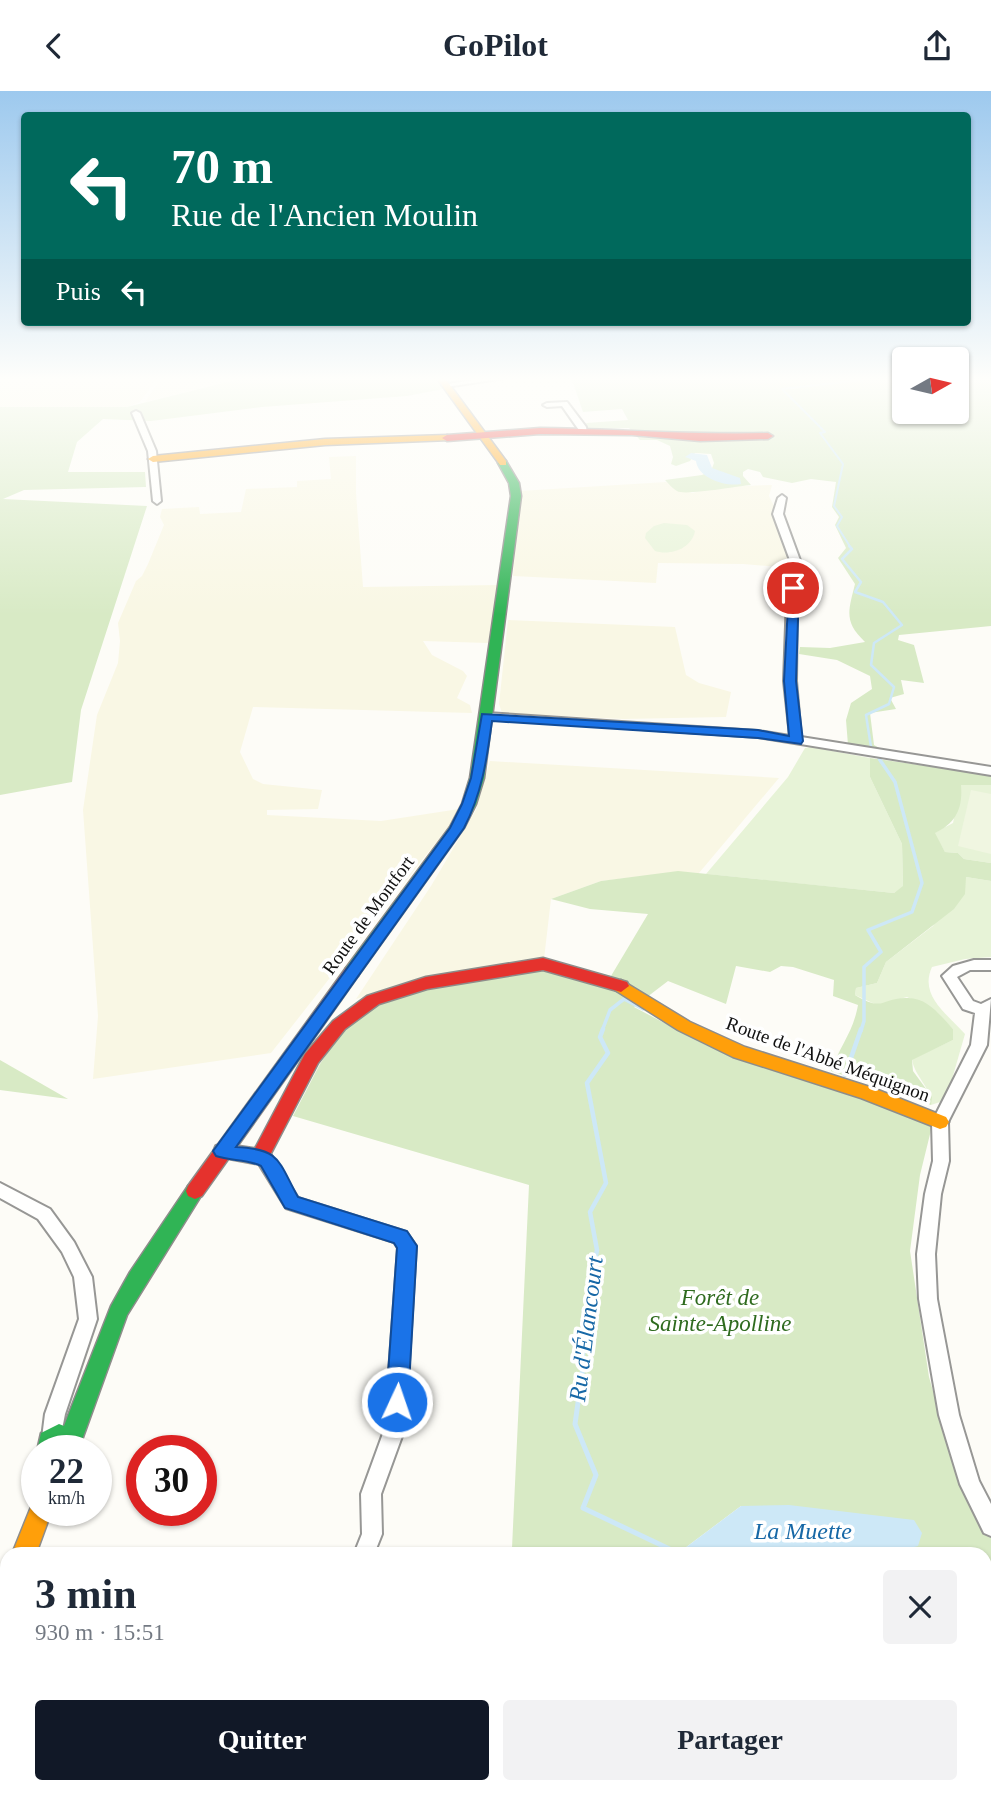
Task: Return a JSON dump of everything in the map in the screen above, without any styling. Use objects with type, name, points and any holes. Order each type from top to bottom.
[{"type":"street","points":[[157,501],[153,459],[179,456]]},
{"type":"street","name":"Route de Montfort","points":[[63,1435],[118,1312],[137,1278],[222,1151],[457,828],[469,804],[477,778],[516,496],[514,483],[498,456]]},
{"type":"street","points":[[782,498],[778,515],[796,563],[792,598],[790,681],[796,741]]},
{"type":"street","points":[[486,716],[758,734],[991,771]]},
{"type":"street","name":"Route de l'Abbé Méquignon","points":[[260,1156],[311,1059],[339,1025],[373,1000],[426,983],[543,964],[609,982],[650,1002],[684,1026],[739,1052],[867,1093],[940,1122]]},
{"type":"street","points":[[991,965],[980,964],[956,969],[948,976],[968,1005],[987,1007],[979,1045],[940,1122],[941,1161],[933,1193],[926,1254],[928,1299],[949,1415],[970,1484],[991,1526]]},
{"type":"street","points":[[222,1151],[260,1156],[268,1161],[292,1203],[400,1237],[407,1246],[396,1428],[371,1494],[372,1534],[367,1547]]},
{"type":"street","points":[[0,1190],[44,1214],[68,1247],[83,1277],[88,1318],[55,1414],[58,1435]]},
{"type":"street","points":[[27,1547],[35,1526]]},
{"type":"shaded area","points":[[356,456],[363,587],[498,585],[488,643],[423,641],[432,655],[463,671],[467,676],[457,698],[470,705],[472,713],[253,707],[240,752],[253,779],[263,784],[322,790],[318,809],[267,810],[267,815],[381,821],[459,809],[448,827],[271,1053],[93,1079],[98,1016],[83,810],[97,715],[118,663],[118,623],[164,525],[160,517],[162,509],[199,507],[200,514],[241,512],[246,489],[297,487],[297,481],[331,479],[329,457]]},
{"type":"shaded area","points":[[666,482],[692,493],[718,487],[772,485],[769,496],[785,528],[792,561],[790,568],[743,564],[658,563],[656,583],[513,576],[520,491]]},
{"type":"shaded area","points":[[508,620],[675,627],[686,675],[699,683],[731,692],[726,717],[623,719],[502,713],[499,704]]},
{"type":"shaded area","points":[[490,761],[779,778],[699,873],[678,872],[601,881],[551,899],[544,959],[441,975],[356,999],[431,886],[476,810]]},
{"type":"green space","points":[[0,456],[73,456],[68,472],[145,472],[146,487],[24,490],[3,499],[147,506],[81,710],[72,782],[0,795]]},
{"type":"green space","points":[[673,456],[693,456],[690,461],[676,466],[671,464]]},
{"type":"green space","points":[[712,456],[991,456],[991,626],[899,635],[898,640],[914,645],[924,683],[901,680],[904,694],[890,698],[896,709],[870,713],[874,745],[885,751],[848,745],[846,720],[851,703],[872,689],[870,676],[837,660],[799,654],[800,647],[830,648],[865,642],[851,622],[855,584],[838,558],[846,548],[835,525],[839,517],[832,507],[836,482],[811,479],[792,483],[763,477],[760,472],[748,469],[743,472],[743,476],[751,485],[700,492],[677,491],[665,480],[702,475],[711,471],[714,463]]},
{"type":"green space","points":[[664,523],[687,525],[695,531],[690,542],[674,551],[655,551],[645,538],[646,533],[654,526]]},
{"type":"green space","points":[[805,748],[870,758],[870,777],[902,844],[903,887],[894,893],[706,874],[788,777]]},
{"type":"green space","name":"Forêt de Sainte-Apolline","points":[[870,758],[991,775],[991,785],[961,785],[961,801],[957,814],[948,825],[935,833],[945,852],[958,853],[964,859],[991,863],[991,881],[966,877],[965,894],[954,909],[886,962],[877,983],[856,988],[855,995],[872,1003],[899,998],[922,1001],[934,1009],[953,1029],[953,1040],[912,1060],[913,1071],[932,1097],[931,1105],[831,1071],[853,1023],[858,1005],[833,996],[834,980],[793,967],[781,966],[770,972],[736,966],[726,1004],[668,981],[634,1007],[706,1045],[933,1122],[920,1175],[910,1251],[929,1377],[954,1465],[991,1538],[991,1547],[867,1547],[741,1506],[686,1547],[512,1547],[529,1185],[293,1116],[320,1064],[357,1008],[544,959],[611,976],[648,914],[590,909],[551,899],[601,881],[678,871],[894,893],[903,886],[902,844],[870,777]]},
{"type":"green space","points":[[961,785],[991,785],[991,863],[964,859],[958,853],[945,852],[934,833],[953,823]]},
{"type":"green space","points":[[971,790],[991,794],[991,854],[958,846]]},
{"type":"green space","points":[[966,877],[991,881],[991,957],[965,959],[932,967],[929,986],[932,995],[936,1003],[965,1034],[946,1100],[931,1105],[929,1093],[912,1059],[953,1040],[953,1029],[937,1012],[907,997],[877,1005],[855,995],[856,988],[877,983],[886,962],[933,926]]},
{"type":"green space","points":[[0,1060],[68,1099],[0,1090]]},
{"type":"water","points":[[708,456],[712,468],[740,478],[741,484],[713,480],[702,472],[696,461],[685,457]]},
{"type":"water","name":"La Muette","points":[[789,1505],[914,1520],[922,1533],[918,1546],[914,1547],[686,1547],[741,1506]]},
{"type":"waterway","name":"Ru d'Élancourt","points":[[837,456],[843,464],[834,506],[842,517],[837,526],[851,548]]},
{"type":"waterway","name":"Ru d'Élancourt","points":[[851,548],[842,559],[861,582],[855,592],[883,602],[902,625],[874,643],[871,665],[894,687],[889,704],[866,715],[871,747]]},
{"type":"waterway","name":"Ru d'Élancourt","points":[[878,757],[881,762]]},
{"type":"waterway","name":"Ru d'Élancourt","points":[[861,1031],[864,1021],[864,967],[881,952],[868,930],[912,912],[922,883],[895,782],[880,760]]},
{"type":"waterway","name":"Ru d'Élancourt","points":[[602,1031],[610,1010],[624,999],[643,1009]]},
{"type":"waterway","name":"Ru d'Élancourt","points":[[582,1369],[587,1301],[597,1250],[590,1212],[606,1183],[587,1083],[608,1053],[600,1037],[603,1029]]},
{"type":"waterway","name":"Ru d'Élancourt","points":[[845,1075],[861,1029]]},
{"type":"waterway","name":"Ru d'Élancourt","points":[[583,1367],[575,1424],[596,1475],[583,1508],[665,1547]]},
{"type":"traffic: fast","points":[[352,972],[457,828],[469,804],[477,778],[516,496],[514,483],[503,463]]},
{"type":"traffic: fast","points":[[72,1435],[118,1312],[137,1278],[195,1191]]},
{"type":"traffic: slow","points":[[153,459],[179,456]]},
{"type":"traffic: slow","points":[[498,456],[503,463]]},
{"type":"traffic: slow","points":[[621,986],[684,1026],[739,1052],[867,1093],[940,1122]]},
{"type":"traffic: slow","points":[[27,1547],[35,1526]]},
{"type":"traffic: jam","points":[[260,1156],[311,1059],[339,1025],[373,1000],[426,983],[543,964],[621,986]]},
{"type":"traffic: jam","points":[[195,1191],[352,972]]},
{"type":"route","points":[[397,1402],[407,1246],[400,1237],[292,1203],[268,1161],[260,1156],[222,1151],[457,828],[469,804],[477,778],[486,716],[758,734],[796,741],[790,681],[793,588]]}]
